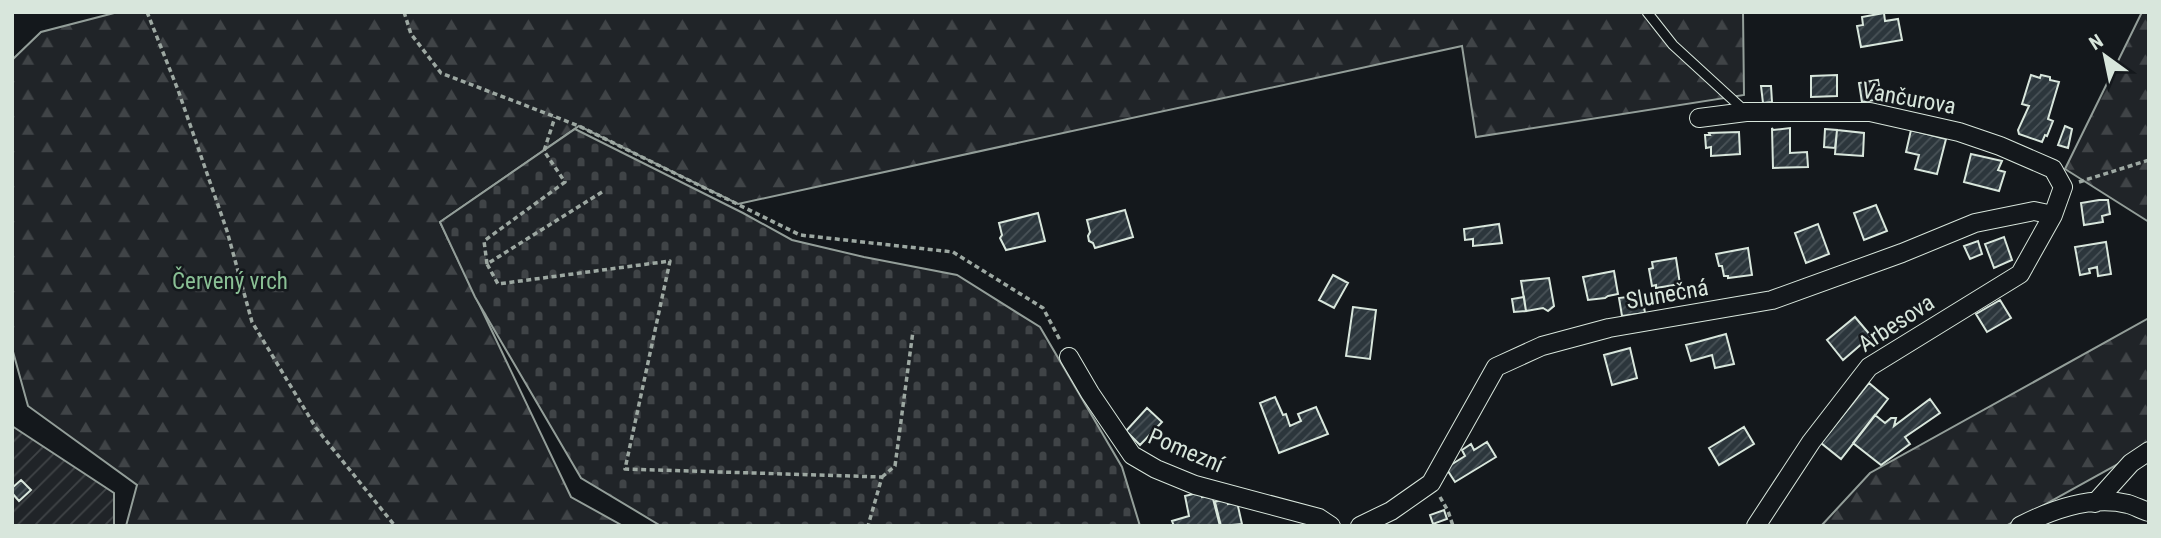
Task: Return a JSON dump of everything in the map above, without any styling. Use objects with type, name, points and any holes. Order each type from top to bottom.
[{"type":"street","name":"Vančurova","points":[[1699,118],[1746,112],[1870,112],[1959,132],[2000,146],[2053,169],[2063,187]]},
{"type":"street","points":[[2053,215],[2063,187]]},
{"type":"street","name":"Slunečná","points":[[1360,526],[1391,511],[1431,483],[1496,368],[1542,346],[1609,328],[1772,300],[1902,253],[1975,223],[2034,211],[2053,215]]},
{"type":"street","name":"Arbesova","points":[[1756,526],[1811,442],[1869,367],[2020,274],[2053,215]]},
{"type":"street","name":"Pomezní","points":[[1069,357],[1132,455],[1195,485],[1319,519],[1331,526]]},
{"type":"street","points":[[2095,503],[2131,463],[2149,451]]},
{"type":"street","points":[[2020,526],[2044,514],[2095,503],[2126,504],[2149,512]]},
{"type":"lane","points":[[1647,12],[1673,44],[1746,112]]},
{"type":"path","points":[[147,12],[178,90],[227,231],[252,322],[316,428],[395,526]]},
{"type":"path","points":[[404,12],[411,34],[441,73],[579,126],[800,235],[953,252],[1043,308],[1069,357]]},
{"type":"path","points":[[555,117],[544,151],[565,182],[484,241],[487,264],[498,284],[670,261],[625,470],[882,477]]},
{"type":"path","points":[[2063,187],[2149,160]]},
{"type":"path","points":[[487,264],[602,192]]},
{"type":"path","points":[[868,526],[882,477],[895,466],[912,331]]},
{"type":"path","points":[[1431,483],[1448,511],[1453,526]]},
{"type":"green space","name":"Červený vrch","points":[[118,12],[1743,12],[1744,95],[1476,137],[1462,46],[738,204],[579,126],[440,222],[571,497],[623,526],[126,526],[137,485],[28,406],[12,348],[12,60],[41,32]]},
{"type":"green space","points":[[2142,12],[2149,12],[2149,222],[2065,169]]},
{"type":"green space","points":[[575,129],[792,240],[957,275],[1040,327],[1122,467],[1140,526],[661,526],[581,478],[475,297],[440,222]]},
{"type":"green space","points":[[2149,318],[2149,447],[2006,526],[1821,526],[1870,473]]},
{"type":"green space","points":[[12,426],[114,493],[114,526],[12,526]]},
{"type":"building","points":[[1884,13],[1885,21],[1898,19],[1902,40],[1861,47],[1857,26],[1863,25],[1862,17]]},
{"type":"building","points":[[1837,75],[1837,96],[1811,97],[1811,76]]},
{"type":"building","points":[[2031,75],[2050,77],[2050,80],[2059,82],[2048,119],[2053,121],[2042,142],[2019,134],[2018,130],[2029,106],[2022,104]]},
{"type":"building","points":[[1878,80],[1881,99],[1862,102],[1859,83]]},
{"type":"building","points":[[1761,86],[1771,86],[1772,102],[1763,103]]},
{"type":"building","points":[[2065,126],[2072,129],[2068,148],[2058,145]]},
{"type":"building","points":[[1772,128],[1790,128],[1790,153],[1807,152],[1808,167],[1773,168]]},
{"type":"building","points":[[1825,129],[1837,130],[1835,148],[1824,147]]},
{"type":"building","points":[[1837,130],[1864,133],[1863,156],[1835,154]]},
{"type":"building","points":[[1911,130],[1946,139],[1937,174],[1915,169],[1919,155],[1906,152]]},
{"type":"building","points":[[1739,132],[1740,154],[1711,156],[1711,147],[1706,148],[1705,135]]},
{"type":"building","points":[[1971,154],[2002,161],[1998,170],[2005,172],[1999,191],[1964,182]]},
{"type":"building","points":[[2108,200],[2110,214],[2102,216],[2103,222],[2084,225],[2081,203]]},
{"type":"building","points":[[1876,205],[1887,231],[1864,240],[1854,213]]},
{"type":"building","points":[[1125,210],[1133,237],[1095,248],[1089,241],[1087,220]]},
{"type":"building","points":[[1038,213],[1045,241],[1006,250],[1000,238],[1002,235],[999,223]]},
{"type":"building","points":[[1499,224],[1502,243],[1473,246],[1473,239],[1465,240],[1464,229]]},
{"type":"building","points":[[1818,224],[1829,254],[1806,263],[1795,233]]},
{"type":"building","points":[[2004,237],[2012,260],[1994,268],[1985,244]]},
{"type":"building","points":[[1978,241],[1982,254],[1970,259],[1964,246]]},
{"type":"building","points":[[2106,242],[2111,274],[2098,276],[2097,267],[2089,269],[2090,273],[2080,275],[2075,247]]},
{"type":"building","points":[[1748,248],[1752,275],[1728,278],[1724,276],[1716,254]]},
{"type":"building","points":[[1676,258],[1680,284],[1656,288],[1656,285],[1652,286],[1649,269],[1653,268],[1652,262]]},
{"type":"building","points":[[1614,271],[1618,294],[1588,300],[1583,277]]},
{"type":"building","points":[[1333,275],[1348,283],[1334,308],[1319,300]]},
{"type":"building","points":[[1549,278],[1554,306],[1548,311],[1543,308],[1526,311],[1521,281]]},
{"type":"building","points":[[1642,295],[1645,313],[1622,316],[1619,298]]},
{"type":"building","points":[[1524,297],[1526,311],[1514,312],[1512,299]]},
{"type":"building","points":[[2000,300],[2011,318],[1987,332],[1976,314]]},
{"type":"building","points":[[1353,307],[1376,310],[1370,359],[1346,356]]},
{"type":"building","points":[[1855,317],[1871,336],[1843,360],[1827,340]]},
{"type":"building","points":[[1726,334],[1734,364],[1715,368],[1712,355],[1691,361],[1686,345]]},
{"type":"building","points":[[1630,348],[1637,378],[1612,385],[1604,355]]},
{"type":"building","points":[[1869,383],[1888,399],[1841,459],[1821,443]]},
{"type":"building","points":[[1275,397],[1290,426],[1301,421],[1298,414],[1316,407],[1328,434],[1279,453],[1260,403]]},
{"type":"building","points":[[1930,399],[1940,413],[1905,437],[1910,444],[1881,465],[1853,443],[1875,415],[1885,423],[1896,418],[1894,426]]},
{"type":"building","points":[[1147,408],[1162,422],[1140,445],[1126,431]]},
{"type":"building","points":[[1744,427],[1754,444],[1719,465],[1709,448]]},
{"type":"building","points":[[1487,442],[1496,457],[1455,482],[1446,468],[1465,456],[1462,450],[1471,444],[1474,450]]},
{"type":"building","points":[[21,480],[31,490],[19,501],[12,493],[12,488]]},
{"type":"building","points":[[1201,492],[1202,497],[1212,495],[1220,526],[1174,526],[1172,521],[1189,516],[1185,496]]},
{"type":"building","points":[[1227,498],[1228,504],[1237,502],[1242,524],[1221,526],[1215,502]]},
{"type":"building","points":[[1444,510],[1447,519],[1433,524],[1430,515]]}]
